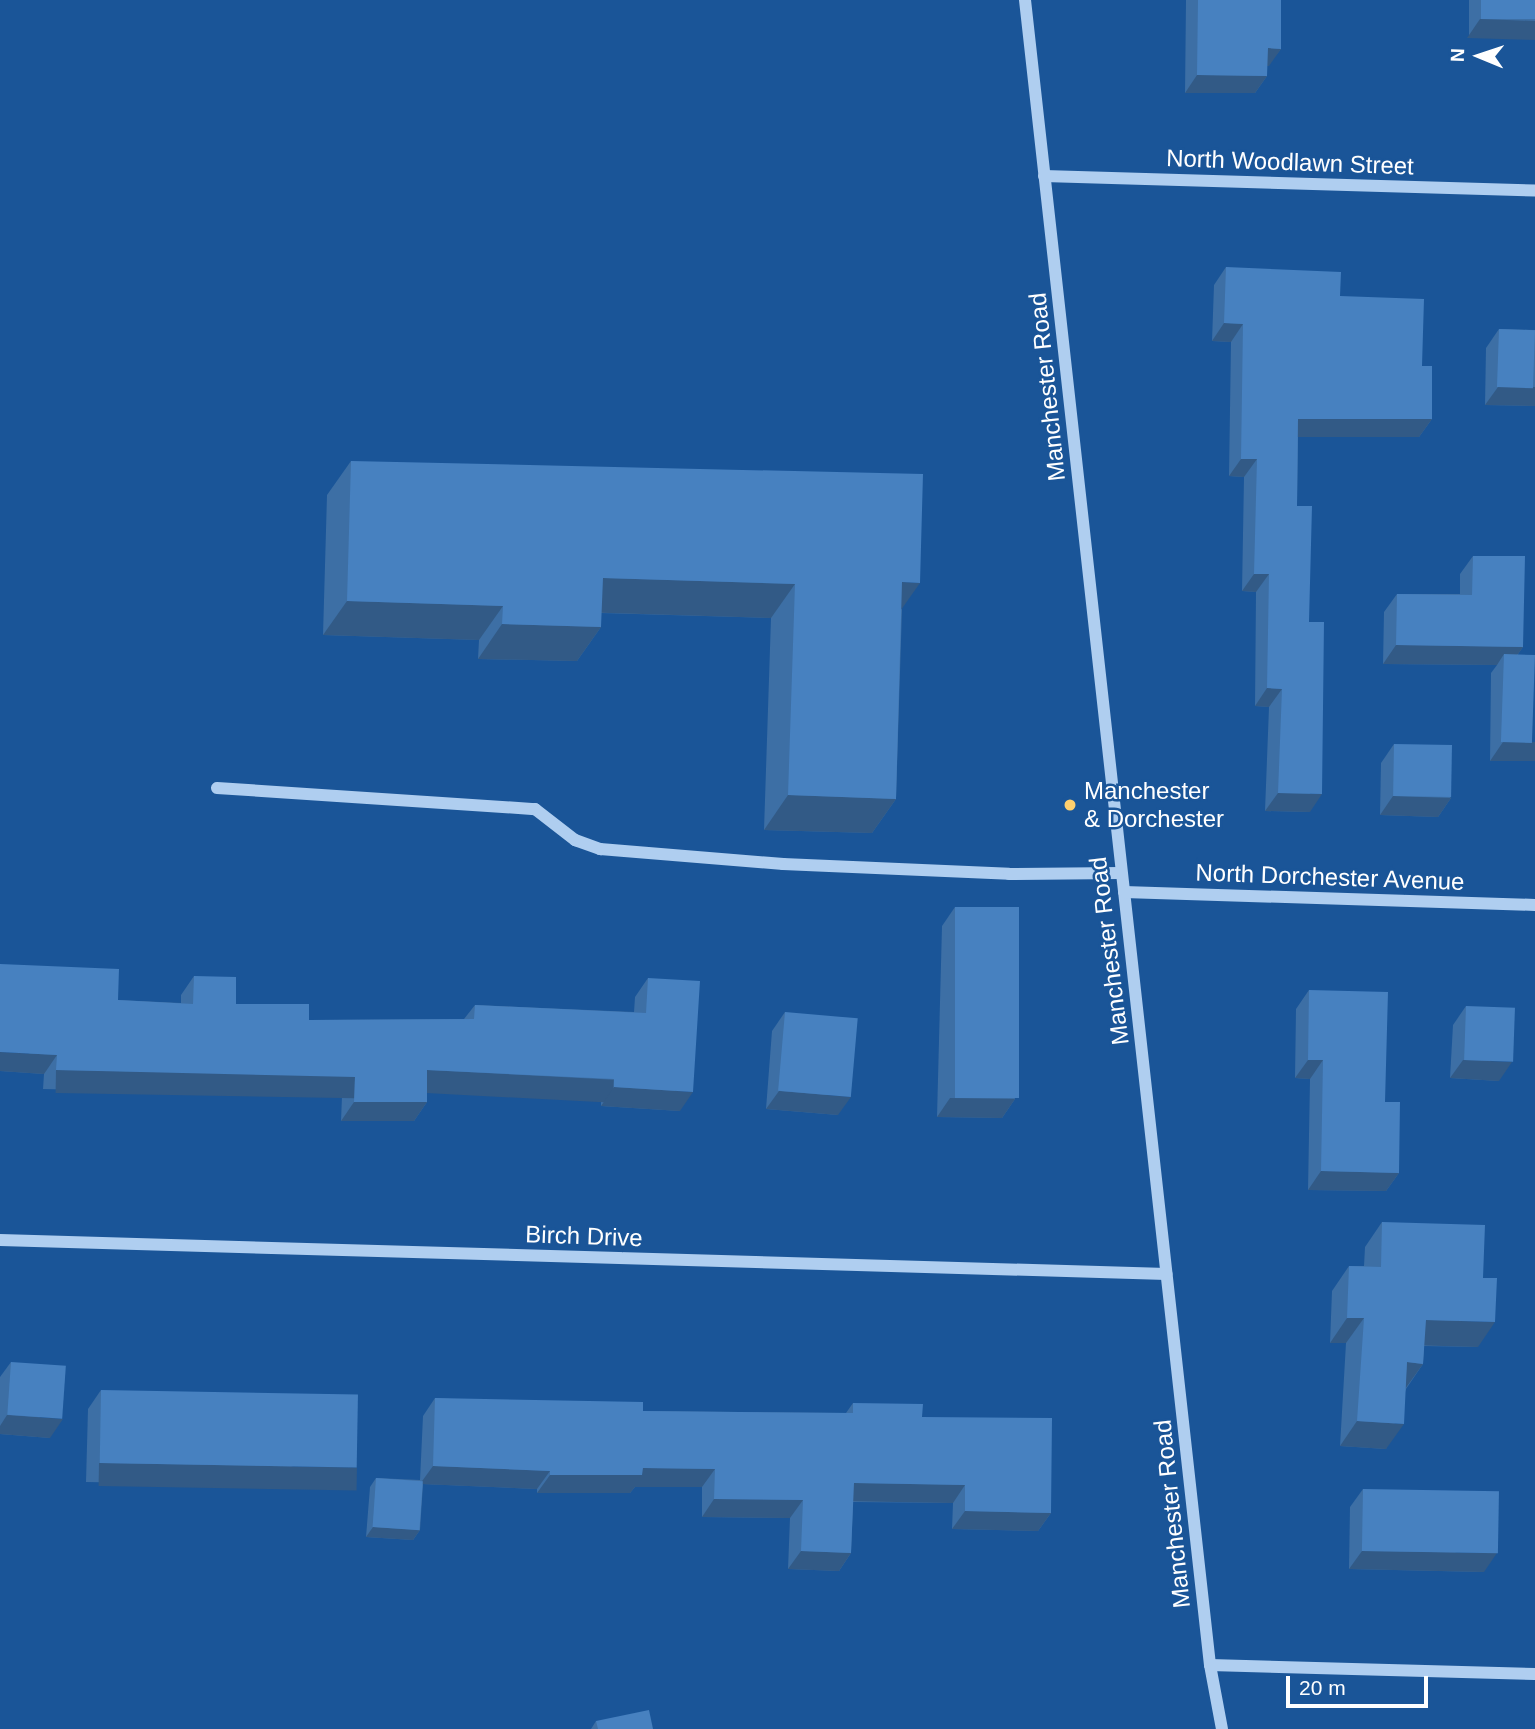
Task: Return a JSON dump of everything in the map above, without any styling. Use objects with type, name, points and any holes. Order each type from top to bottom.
[{"type":"street","name":"Manchester Road","points":[[1024,0],[1210,1665],[1222,1729]]},
{"type":"street","name":"North Woodlawn Street","points":[[1044,176],[1535,191]]},
{"type":"street","points":[[217,788],[535,809],[575,839],[600,849],[783,864],[1009,874],[1121,873]]},
{"type":"street","name":"North Dorchester Avenue","points":[[1124,892],[1535,905]]},
{"type":"street","name":"Birch Drive","points":[[0,1240],[1167,1274]]},
{"type":"street","points":[[1210,1665],[1535,1674]]},
{"type":"building","points":[[1198,0],[1281,0],[1281,49],[1268,48],[1267,76],[1197,75]]},
{"type":"building","points":[[1481,0],[1535,0],[1535,19],[1481,19]]},
{"type":"building","points":[[1226,267],[1341,272],[1340,296],[1424,299],[1422,366],[1432,366],[1432,419],[1298,419],[1297,506],[1312,506],[1309,622],[1324,622],[1322,794],[1278,793],[1282,689],[1267,688],[1269,574],[1254,574],[1257,459],[1241,459],[1243,324],[1224,323]]},
{"type":"building","points":[[1499,329],[1535,330],[1533,388],[1497,387]]},
{"type":"building","points":[[351,461],[923,474],[920,583],[902,582],[896,799],[788,795],[795,584],[603,578],[601,627],[502,624],[503,606],[347,601]]},
{"type":"building","points":[[1473,556],[1525,556],[1523,647],[1396,645],[1397,594],[1472,595]]},
{"type":"building","points":[[1504,654],[1535,655],[1532,743],[1501,742]]},
{"type":"building","points":[[1394,744],[1452,745],[1451,797],[1393,796]]},
{"type":"building","points":[[955,907],[1019,907],[1019,1098],[955,1098]]},
{"type":"building","points":[[0,964],[119,969],[118,1000],[193,1004],[194,976],[236,977],[236,1004],[309,1004],[309,1020],[474,1019],[475,1005],[646,1013],[648,978],[700,981],[693,1092],[614,1087],[614,1079],[427,1070],[427,1102],[354,1102],[355,1077],[56,1070],[57,1055],[0,1052]]},
{"type":"building","points":[[1309,990],[1388,992],[1385,1102],[1400,1102],[1399,1173],[1321,1171],[1323,1060],[1308,1060]]},
{"type":"building","points":[[1466,1006],[1515,1008],[1513,1062],[1464,1060]]},
{"type":"building","points":[[785,1012],[858,1018],[851,1097],[778,1091]]},
{"type":"building","points":[[1382,1222],[1485,1225],[1483,1278],[1497,1278],[1495,1322],[1426,1320],[1423,1364],[1407,1362],[1404,1424],[1357,1421],[1364,1318],[1347,1318],[1349,1266],[1381,1267]]},
{"type":"building","points":[[11,1362],[66,1366],[62,1419],[7,1415]]},
{"type":"building","points":[[101,1390],[358,1394],[357,1467],[100,1463]]},
{"type":"building","points":[[435,1398],[643,1402],[643,1411],[853,1413],[853,1403],[923,1404],[922,1417],[1052,1418],[1051,1513],[965,1511],[965,1485],[854,1483],[851,1553],[801,1551],[803,1500],[714,1499],[715,1469],[643,1468],[642,1475],[550,1475],[550,1471],[433,1466]]},
{"type":"building","points":[[376,1478],[423,1481],[419,1530],[373,1527]]},
{"type":"building","points":[[1363,1489],[1499,1491],[1498,1553],[1362,1551]]},
{"type":"building","points":[[649,1710],[653,1729],[598,1729],[596,1721]]},
{"type":"place","name":"Manchester & Dorchester","points":[[1070,805]]}]
